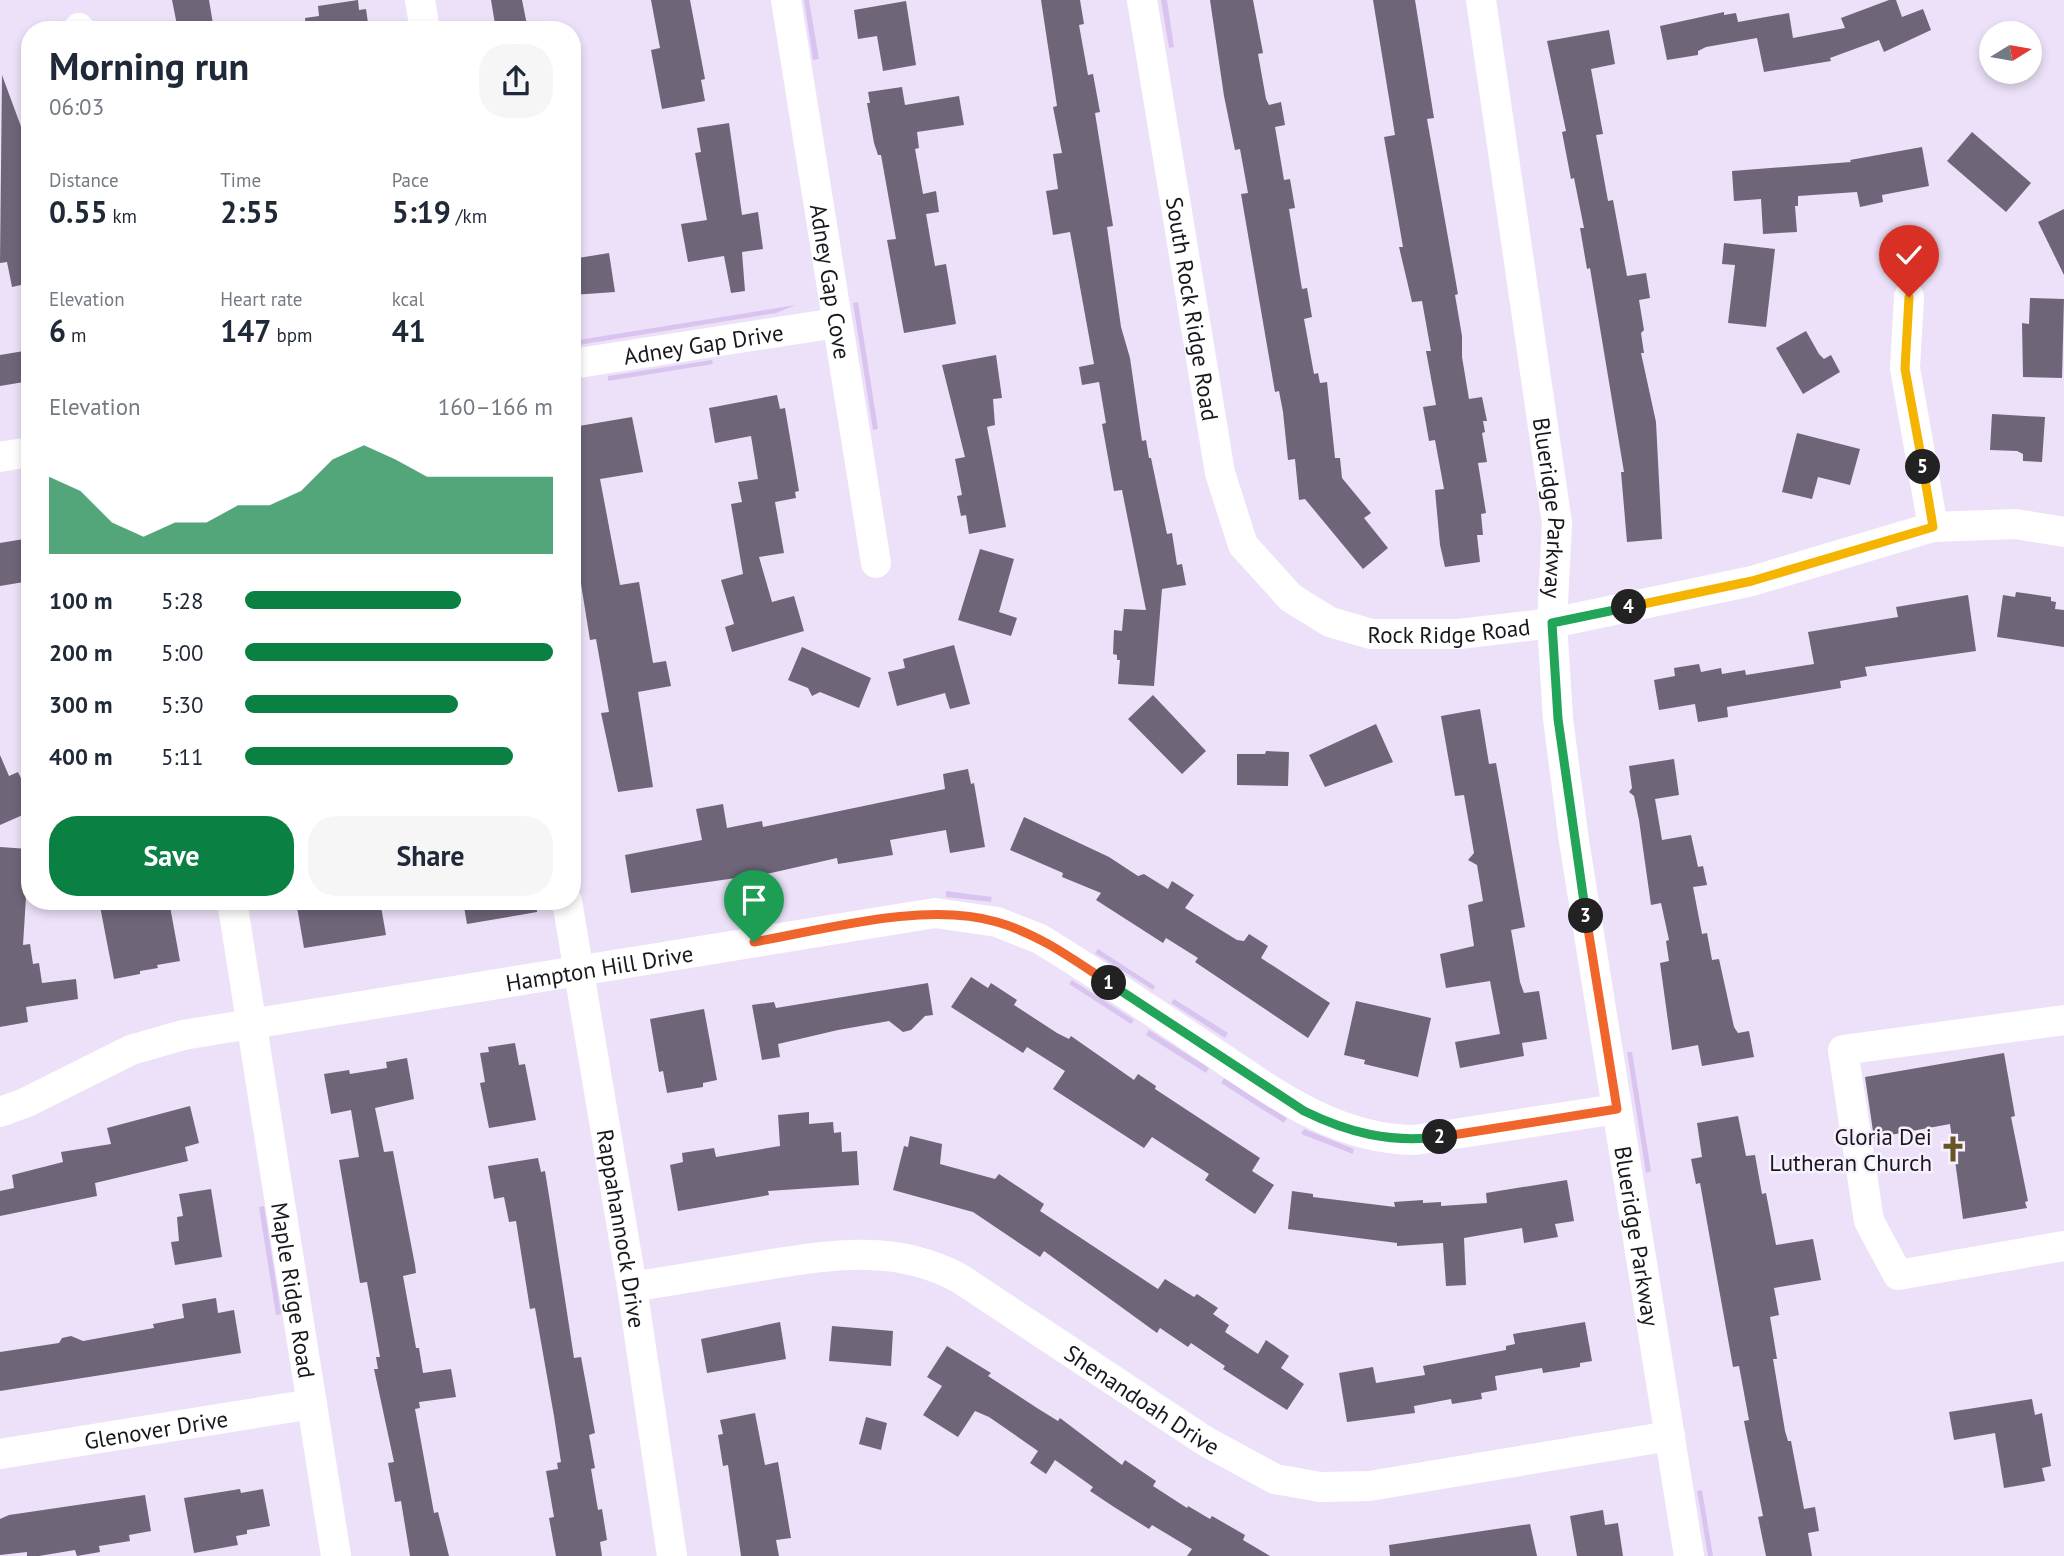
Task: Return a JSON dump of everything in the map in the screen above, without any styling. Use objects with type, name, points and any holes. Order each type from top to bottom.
[{"type":"street","points":[[421,0],[424,21]]},
{"type":"street","name":"Adney Gap Cove","points":[[786,0],[876,563]]},
{"type":"street","name":"South Rock Ridge Road","points":[[1142,0],[1220,473],[1243,545],[1291,598]]},
{"type":"street","name":"Blueridge Parkway","points":[[1481,0],[1557,523],[1552,623],[1558,719],[1572,828],[1689,1556]]},
{"type":"street","points":[[1909,297],[1905,369],[1933,527]]},
{"type":"street","name":"Adney Gap Drive","points":[[581,362],[836,323]]},
{"type":"street","points":[[0,457],[21,454]]},
{"type":"street","name":"Rock Ridge Road","points":[[1291,598],[1330,622],[1371,634],[1459,634],[1552,623],[1752,581],[1933,527],[2015,524],[2064,532]]},
{"type":"street","name":"Maple Ridge Road","points":[[233,910],[336,1556]]},
{"type":"street","name":"Rappahannock Drive","points":[[569,910],[632,1287],[672,1556]]},
{"type":"street","name":"Hampton Hill Drive","points":[[0,1112],[24,1103],[131,1050],[183,1035],[919,915],[961,915],[997,922],[1040,939],[1304,1111],[1342,1128],[1386,1139],[1415,1140],[1617,1109]]},
{"type":"street","points":[[2064,1020],[1843,1050],[1869,1221],[1898,1275],[2064,1246]]},
{"type":"street","name":"Shenandoah Drive","points":[[632,1287],[839,1254],[874,1253],[920,1261],[959,1278],[1217,1448],[1275,1479],[1291,1483],[1320,1487],[1369,1486],[1670,1436]]},
{"type":"street","name":"Glenover Drive","points":[[0,1454],[312,1404]]},
{"type":"shaded area","points":[[804,0],[809,0],[819,59],[813,60]]},
{"type":"shaded area","points":[[1161,0],[1167,0],[1174,47],[1169,48]]},
{"type":"shaded area","points":[[858,302],[878,429],[873,430],[853,303]]},
{"type":"shaded area","points":[[796,305],[776,313],[581,345],[581,340]]},
{"type":"shaded area","points":[[712,360],[713,364],[608,381],[608,376]]},
{"type":"shaded area","points":[[946,891],[992,897],[991,902],[946,897]]},
{"type":"shaded area","points":[[1098,949],[1155,986],[1153,990],[1095,953]]},
{"type":"shaded area","points":[[1072,980],[1134,1020],[1131,1024],[1069,984]]},
{"type":"shaded area","points":[[1174,999],[1228,1033],[1225,1038],[1171,1003]]},
{"type":"shaded area","points":[[1149,1030],[1209,1068],[1206,1073],[1146,1035]]},
{"type":"shaded area","points":[[1627,1052],[1632,1052],[1651,1171],[1646,1173]]},
{"type":"shaded area","points":[[1224,1078],[1287,1118],[1284,1123],[1221,1083]]},
{"type":"shaded area","points":[[1304,1129],[1354,1149],[1353,1154],[1301,1134]]},
{"type":"shaded area","points":[[264,1206],[281,1314],[276,1315],[259,1207]]},
{"type":"shaded area","points":[[1702,1490],[1713,1556],[1708,1556],[1697,1491]]},
{"type":"building","points":[[172,0],[209,0],[212,21],[176,21]]},
{"type":"building","points":[[358,0],[359,10],[366,9],[368,21],[305,21],[305,18],[319,16],[318,6]]},
{"type":"building","points":[[491,0],[522,0],[526,21],[494,21]]},
{"type":"building","points":[[651,0],[690,0],[705,79],[701,80],[705,101],[662,109],[651,50],[660,48]]},
{"type":"building","points":[[1041,0],[1080,0],[1084,24],[1079,25],[1088,75],[1093,74],[1100,112],[1095,113],[1113,226],[1107,227],[1121,327],[1130,358],[1142,441],[1146,440],[1167,534],[1172,533],[1177,565],[1182,564],[1186,585],[1162,589],[1154,686],[1118,684],[1120,660],[1113,654],[1114,630],[1122,631],[1124,609],[1146,610],[1122,490],[1114,491],[1102,424],[1106,423],[1099,382],[1082,385],[1079,367],[1094,364],[1070,232],[1053,235],[1046,191],[1058,189],[1053,154],[1062,153],[1053,107],[1057,106]]},
{"type":"building","points":[[1210,0],[1253,0],[1263,53],[1258,54],[1266,99],[1269,105],[1281,102],[1285,125],[1275,127],[1284,180],[1290,179],[1295,208],[1289,209],[1302,289],[1307,288],[1312,317],[1304,319],[1314,374],[1318,373],[1320,383],[1327,382],[1335,458],[1340,458],[1342,478],[1371,513],[1364,518],[1388,548],[1363,569],[1305,499],[1299,500],[1295,459],[1288,460],[1283,412],[1279,391],[1275,392],[1241,194],[1248,193],[1240,149],[1235,150],[1224,96]]},
{"type":"building","points":[[1373,0],[1415,0],[1434,118],[1427,119],[1458,294],[1455,295],[1469,399],[1482,397],[1487,421],[1483,421],[1485,432],[1482,433],[1487,462],[1478,463],[1486,513],[1481,514],[1483,535],[1477,535],[1480,562],[1445,567],[1440,545],[1435,490],[1444,489],[1435,440],[1429,441],[1423,407],[1436,405],[1426,351],[1431,351],[1422,301],[1412,302],[1399,247],[1403,247],[1384,137],[1395,135]]},
{"type":"building","points":[[1889,0],[1896,0],[1902,17],[1923,9],[1931,30],[1884,52],[1879,40],[1830,58],[1831,61],[1764,72],[1757,38],[1706,47],[1698,51],[1698,55],[1667,60],[1660,26],[1724,12],[1724,15],[1736,13],[1738,22],[1789,13],[1793,38],[1845,28],[1841,18]]},
{"type":"building","points":[[906,1],[916,65],[883,71],[877,36],[858,39],[854,10]]},
{"type":"building","points":[[1609,30],[1615,64],[1591,69],[1603,134],[1596,135],[1608,201],[1613,200],[1627,276],[1646,273],[1650,298],[1639,300],[1644,330],[1641,333],[1644,353],[1641,353],[1656,422],[1662,539],[1627,542],[1621,472],[1624,472],[1590,268],[1587,269],[1580,228],[1584,228],[1574,178],[1571,179],[1562,132],[1566,131],[1547,41]]},
{"type":"building","points":[[2,75],[21,127],[21,285],[12,287],[7,262],[0,263]]},
{"type":"building","points":[[902,87],[905,105],[959,96],[964,125],[917,132],[919,148],[915,149],[923,194],[936,191],[939,212],[926,214],[935,266],[946,264],[956,324],[904,333],[887,240],[896,239],[881,155],[878,155],[874,143],[867,103],[870,103],[868,92]]},
{"type":"building","points":[[729,123],[742,215],[758,212],[763,249],[742,252],[745,291],[731,293],[724,256],[688,262],[681,224],[707,220],[695,153],[701,152],[697,128]]},
{"type":"building","points":[[1972,132],[2031,183],[2006,212],[1947,161]]},
{"type":"building","points":[[1922,147],[1929,186],[1882,195],[1883,202],[1860,207],[1857,192],[1798,196],[1798,206],[1795,206],[1797,232],[1763,234],[1761,199],[1734,201],[1732,171],[1851,162],[1850,160]]},
{"type":"building","points":[[2064,209],[2064,275],[2038,222]]},
{"type":"building","points":[[1724,243],[1775,249],[1766,327],[1728,323],[1735,265],[1722,264]]},
{"type":"building","points":[[609,253],[615,292],[581,294],[581,258]]},
{"type":"building","points":[[2030,298],[2064,299],[2062,378],[2023,377],[2022,323],[2029,324]]},
{"type":"building","points":[[1806,331],[1819,354],[1824,359],[1831,355],[1840,372],[1803,394],[1776,348]]},
{"type":"building","points":[[21,352],[21,382],[0,386],[0,355]]},
{"type":"building","points":[[996,355],[1002,398],[993,399],[995,425],[987,427],[1006,527],[969,534],[966,515],[961,516],[957,496],[962,495],[955,459],[965,457],[942,365]]},
{"type":"building","points":[[777,395],[780,409],[785,408],[799,491],[795,492],[796,498],[775,502],[784,553],[759,557],[772,602],[794,596],[804,631],[732,652],[725,627],[734,624],[721,580],[743,574],[731,504],[742,502],[738,482],[758,479],[751,436],[715,443],[709,408]]},
{"type":"building","points":[[1992,414],[2045,417],[2042,462],[2023,461],[2023,454],[2017,451],[1990,450]]},
{"type":"building","points":[[632,417],[643,472],[600,479],[620,585],[639,582],[653,663],[666,661],[671,686],[638,692],[653,787],[618,792],[601,713],[609,712],[596,639],[590,640],[581,584],[581,426]]},
{"type":"building","points":[[1797,433],[1860,449],[1850,485],[1818,477],[1812,499],[1782,492]]},
{"type":"building","points":[[21,540],[21,582],[0,586],[0,543]]},
{"type":"building","points":[[980,549],[1014,559],[999,612],[1017,618],[1011,636],[958,620]]},
{"type":"building","points":[[2016,592],[2051,597],[2051,601],[2056,602],[2055,609],[2064,610],[2064,647],[1997,637],[2003,595],[2015,597]]},
{"type":"building","points":[[1968,595],[1976,651],[1865,667],[1867,676],[1840,681],[1841,688],[1727,707],[1728,717],[1698,722],[1695,704],[1659,710],[1654,680],[1675,676],[1674,668],[1699,664],[1701,672],[1721,668],[1722,674],[1745,670],[1746,675],[1814,664],[1808,632],[1898,617],[1896,607]]},
{"type":"building","points":[[954,645],[970,704],[950,709],[945,693],[897,706],[888,672],[905,668],[903,659]]},
{"type":"building","points":[[802,647],[871,678],[859,708],[820,692],[812,696],[808,688],[788,680]]},
{"type":"building","points":[[1153,695],[1206,751],[1182,774],[1128,719]]},
{"type":"building","points":[[1480,709],[1489,764],[1496,763],[1525,927],[1511,930],[1520,982],[1524,993],[1539,991],[1547,1039],[1522,1043],[1524,1056],[1460,1068],[1455,1042],[1500,1034],[1490,981],[1446,988],[1440,954],[1474,946],[1468,905],[1483,901],[1477,865],[1468,860],[1474,853],[1464,795],[1455,796],[1441,716]]},
{"type":"building","points":[[1376,724],[1393,762],[1325,787],[1309,755]]},
{"type":"building","points":[[1266,751],[1289,752],[1288,786],[1237,785],[1237,754],[1265,754]]},
{"type":"building","points":[[0,755],[9,776],[18,772],[21,778],[21,816],[0,825]]},
{"type":"building","points":[[1674,759],[1679,795],[1655,799],[1662,840],[1691,835],[1698,867],[1703,866],[1707,885],[1693,887],[1702,934],[1707,933],[1712,960],[1719,959],[1734,1027],[1738,1033],[1749,1031],[1754,1057],[1702,1066],[1698,1045],[1672,1050],[1660,963],[1669,961],[1666,941],[1669,940],[1661,903],[1651,905],[1639,820],[1634,796],[1629,792],[1632,788],[1629,766]]},
{"type":"building","points":[[968,769],[971,784],[974,783],[985,847],[950,853],[946,830],[890,840],[893,855],[838,864],[837,858],[771,873],[631,893],[625,855],[702,840],[696,809],[723,804],[727,828],[762,821],[763,827],[945,789],[943,774]]},
{"type":"building","points":[[1024,817],[1109,857],[1138,876],[1144,874],[1168,889],[1172,881],[1194,895],[1185,908],[1237,940],[1244,941],[1249,934],[1268,946],[1261,958],[1330,1003],[1308,1038],[1195,962],[1198,958],[1166,938],[1163,943],[1096,900],[1101,893],[1062,877],[1063,873],[1010,850]]},
{"type":"building","points":[[0,847],[21,848],[21,910],[25,910],[23,945],[30,944],[33,964],[39,963],[42,983],[76,979],[78,999],[26,1007],[28,1022],[0,1027]]},
{"type":"building","points":[[101,910],[171,910],[180,961],[157,965],[158,968],[140,971],[140,974],[114,979]]},
{"type":"building","points":[[298,910],[382,910],[386,935],[304,948]]},
{"type":"building","points":[[465,910],[537,910],[537,912],[467,924]]},
{"type":"building","points":[[971,977],[988,988],[991,983],[1017,1000],[1014,1005],[1057,1033],[1069,1039],[1071,1036],[1134,1080],[1138,1074],[1156,1086],[1155,1089],[1260,1158],[1252,1171],[1274,1185],[1255,1214],[1205,1180],[1209,1174],[1152,1137],[1144,1148],[1053,1089],[1065,1071],[1027,1047],[1023,1053],[951,1007]]},
{"type":"building","points":[[928,983],[933,1015],[925,1016],[911,1030],[903,1032],[889,1021],[838,1030],[778,1044],[780,1057],[762,1060],[752,1005],[774,1002],[776,1008]]},
{"type":"building","points":[[1356,1001],[1431,1018],[1418,1077],[1364,1064],[1365,1060],[1344,1055]]},
{"type":"building","points":[[704,1009],[717,1080],[703,1083],[703,1087],[667,1093],[663,1071],[659,1072],[650,1019]]},
{"type":"building","points":[[515,1043],[519,1065],[525,1064],[536,1120],[489,1128],[480,1083],[485,1082],[480,1053],[489,1052],[488,1047]]},
{"type":"building","points":[[2004,1053],[2015,1116],[2011,1117],[2028,1201],[2025,1202],[2027,1208],[1963,1219],[1950,1124],[1874,1138],[1865,1077]]},
{"type":"building","points":[[407,1058],[414,1099],[375,1108],[384,1152],[393,1151],[415,1265],[416,1273],[403,1276],[423,1373],[451,1369],[456,1397],[419,1402],[420,1408],[415,1409],[434,1513],[438,1512],[449,1556],[410,1556],[401,1501],[395,1502],[388,1463],[394,1462],[374,1369],[378,1369],[376,1357],[380,1357],[367,1282],[360,1283],[339,1160],[359,1157],[351,1110],[331,1114],[324,1074],[349,1070],[350,1074],[387,1068],[386,1062]]},
{"type":"building","points":[[190,1106],[199,1143],[185,1147],[188,1161],[95,1183],[97,1196],[0,1216],[0,1191],[14,1188],[12,1175],[63,1162],[61,1152],[111,1144],[107,1128]]},
{"type":"building","points":[[809,1112],[809,1124],[833,1122],[834,1133],[841,1132],[842,1152],[857,1151],[859,1185],[768,1191],[769,1195],[678,1211],[670,1165],[683,1162],[682,1153],[714,1148],[716,1157],[780,1146],[778,1115]]},
{"type":"building","points":[[1738,1116],[1746,1156],[1755,1155],[1776,1245],[1813,1239],[1821,1280],[1774,1288],[1779,1315],[1770,1317],[1777,1359],[1773,1359],[1785,1431],[1788,1441],[1791,1441],[1804,1509],[1815,1507],[1819,1531],[1808,1533],[1812,1556],[1766,1556],[1758,1517],[1763,1516],[1744,1421],[1749,1420],[1739,1366],[1733,1367],[1700,1183],[1696,1184],[1691,1159],[1702,1157],[1697,1123]]},
{"type":"building","points":[[910,1136],[942,1144],[940,1164],[995,1179],[999,1174],[1044,1204],[1040,1211],[1158,1289],[1165,1279],[1194,1297],[1197,1294],[1218,1308],[1213,1314],[1229,1325],[1225,1332],[1258,1354],[1266,1340],[1289,1356],[1281,1368],[1304,1384],[1287,1410],[1223,1369],[1225,1366],[1191,1343],[1188,1347],[1160,1328],[1157,1333],[1044,1251],[1040,1257],[973,1212],[893,1190],[904,1146],[908,1147]]},
{"type":"building","points":[[538,1158],[541,1172],[545,1171],[574,1358],[581,1357],[595,1433],[589,1435],[598,1510],[602,1509],[607,1540],[600,1542],[602,1556],[556,1556],[549,1518],[554,1517],[546,1471],[558,1469],[557,1463],[561,1462],[554,1416],[535,1308],[530,1309],[516,1221],[509,1222],[504,1197],[494,1199],[488,1166]]},
{"type":"building","points":[[1567,1180],[1574,1221],[1555,1224],[1558,1237],[1524,1243],[1522,1228],[1464,1238],[1466,1285],[1446,1286],[1443,1243],[1397,1246],[1397,1243],[1288,1229],[1292,1191],[1313,1194],[1313,1197],[1395,1207],[1394,1202],[1423,1200],[1423,1203],[1441,1202],[1441,1206],[1487,1203],[1486,1193]]},
{"type":"building","points":[[211,1189],[222,1257],[175,1265],[171,1242],[179,1241],[177,1217],[183,1216],[179,1194]]},
{"type":"building","points":[[216,1298],[218,1313],[234,1310],[241,1353],[0,1391],[0,1352],[59,1343],[62,1338],[71,1336],[83,1341],[154,1328],[153,1324],[184,1318],[182,1304]]},
{"type":"building","points":[[780,1322],[786,1359],[707,1373],[701,1339]]},
{"type":"building","points":[[1585,1322],[1592,1361],[1580,1363],[1580,1367],[1543,1373],[1542,1368],[1495,1376],[1497,1390],[1481,1393],[1482,1399],[1452,1404],[1451,1399],[1414,1406],[1415,1413],[1347,1422],[1339,1373],[1373,1367],[1376,1383],[1425,1375],[1423,1366],[1506,1350],[1506,1346],[1515,1344],[1513,1334]]},
{"type":"building","points":[[832,1326],[893,1331],[891,1366],[829,1361]]},
{"type":"building","points":[[947,1346],[991,1373],[988,1376],[1037,1408],[1058,1421],[1060,1418],[1122,1465],[1125,1460],[1156,1481],[1153,1486],[1187,1508],[1188,1506],[1210,1519],[1212,1516],[1245,1535],[1243,1540],[1270,1556],[1187,1556],[1192,1549],[1152,1525],[1149,1529],[1114,1507],[1090,1491],[1093,1487],[1055,1460],[1046,1474],[1030,1463],[1038,1451],[989,1417],[975,1411],[958,1437],[923,1415],[942,1386],[927,1377]]},
{"type":"building","points":[[2032,1399],[2035,1415],[2042,1413],[2051,1466],[2042,1468],[2045,1481],[2004,1488],[1995,1433],[1954,1440],[1949,1412]]},
{"type":"building","points":[[755,1413],[765,1465],[778,1462],[791,1538],[776,1540],[779,1556],[741,1556],[728,1465],[723,1466],[718,1435],[723,1434],[720,1420]]},
{"type":"building","points":[[866,1417],[887,1423],[881,1450],[859,1444]]},
{"type":"building","points":[[240,1489],[241,1493],[263,1489],[270,1526],[247,1530],[247,1534],[236,1536],[238,1545],[194,1553],[184,1498]]},
{"type":"building","points":[[145,1495],[151,1531],[129,1535],[130,1541],[99,1546],[100,1552],[77,1556],[75,1550],[39,1556],[27,1556],[27,1552],[0,1555],[0,1519],[9,1515]]},
{"type":"building","points":[[1603,1510],[1605,1525],[1618,1523],[1623,1556],[1577,1556],[1570,1516]]},
{"type":"building","points":[[1530,1524],[1537,1556],[1390,1556],[1389,1545]]},
{"type":"place","name":"Gloria Dei Lutheran Church","points":[[1953,1149]]},
{"type":"route","points":[[754,942],[919,915],[961,915],[997,922],[1040,939],[1071,958],[1304,1111],[1342,1128],[1386,1139],[1415,1140],[1478,1133],[1617,1109],[1574,841],[1558,719],[1552,623],[1752,581],[1933,527],[1905,369],[1909,297]]}]
